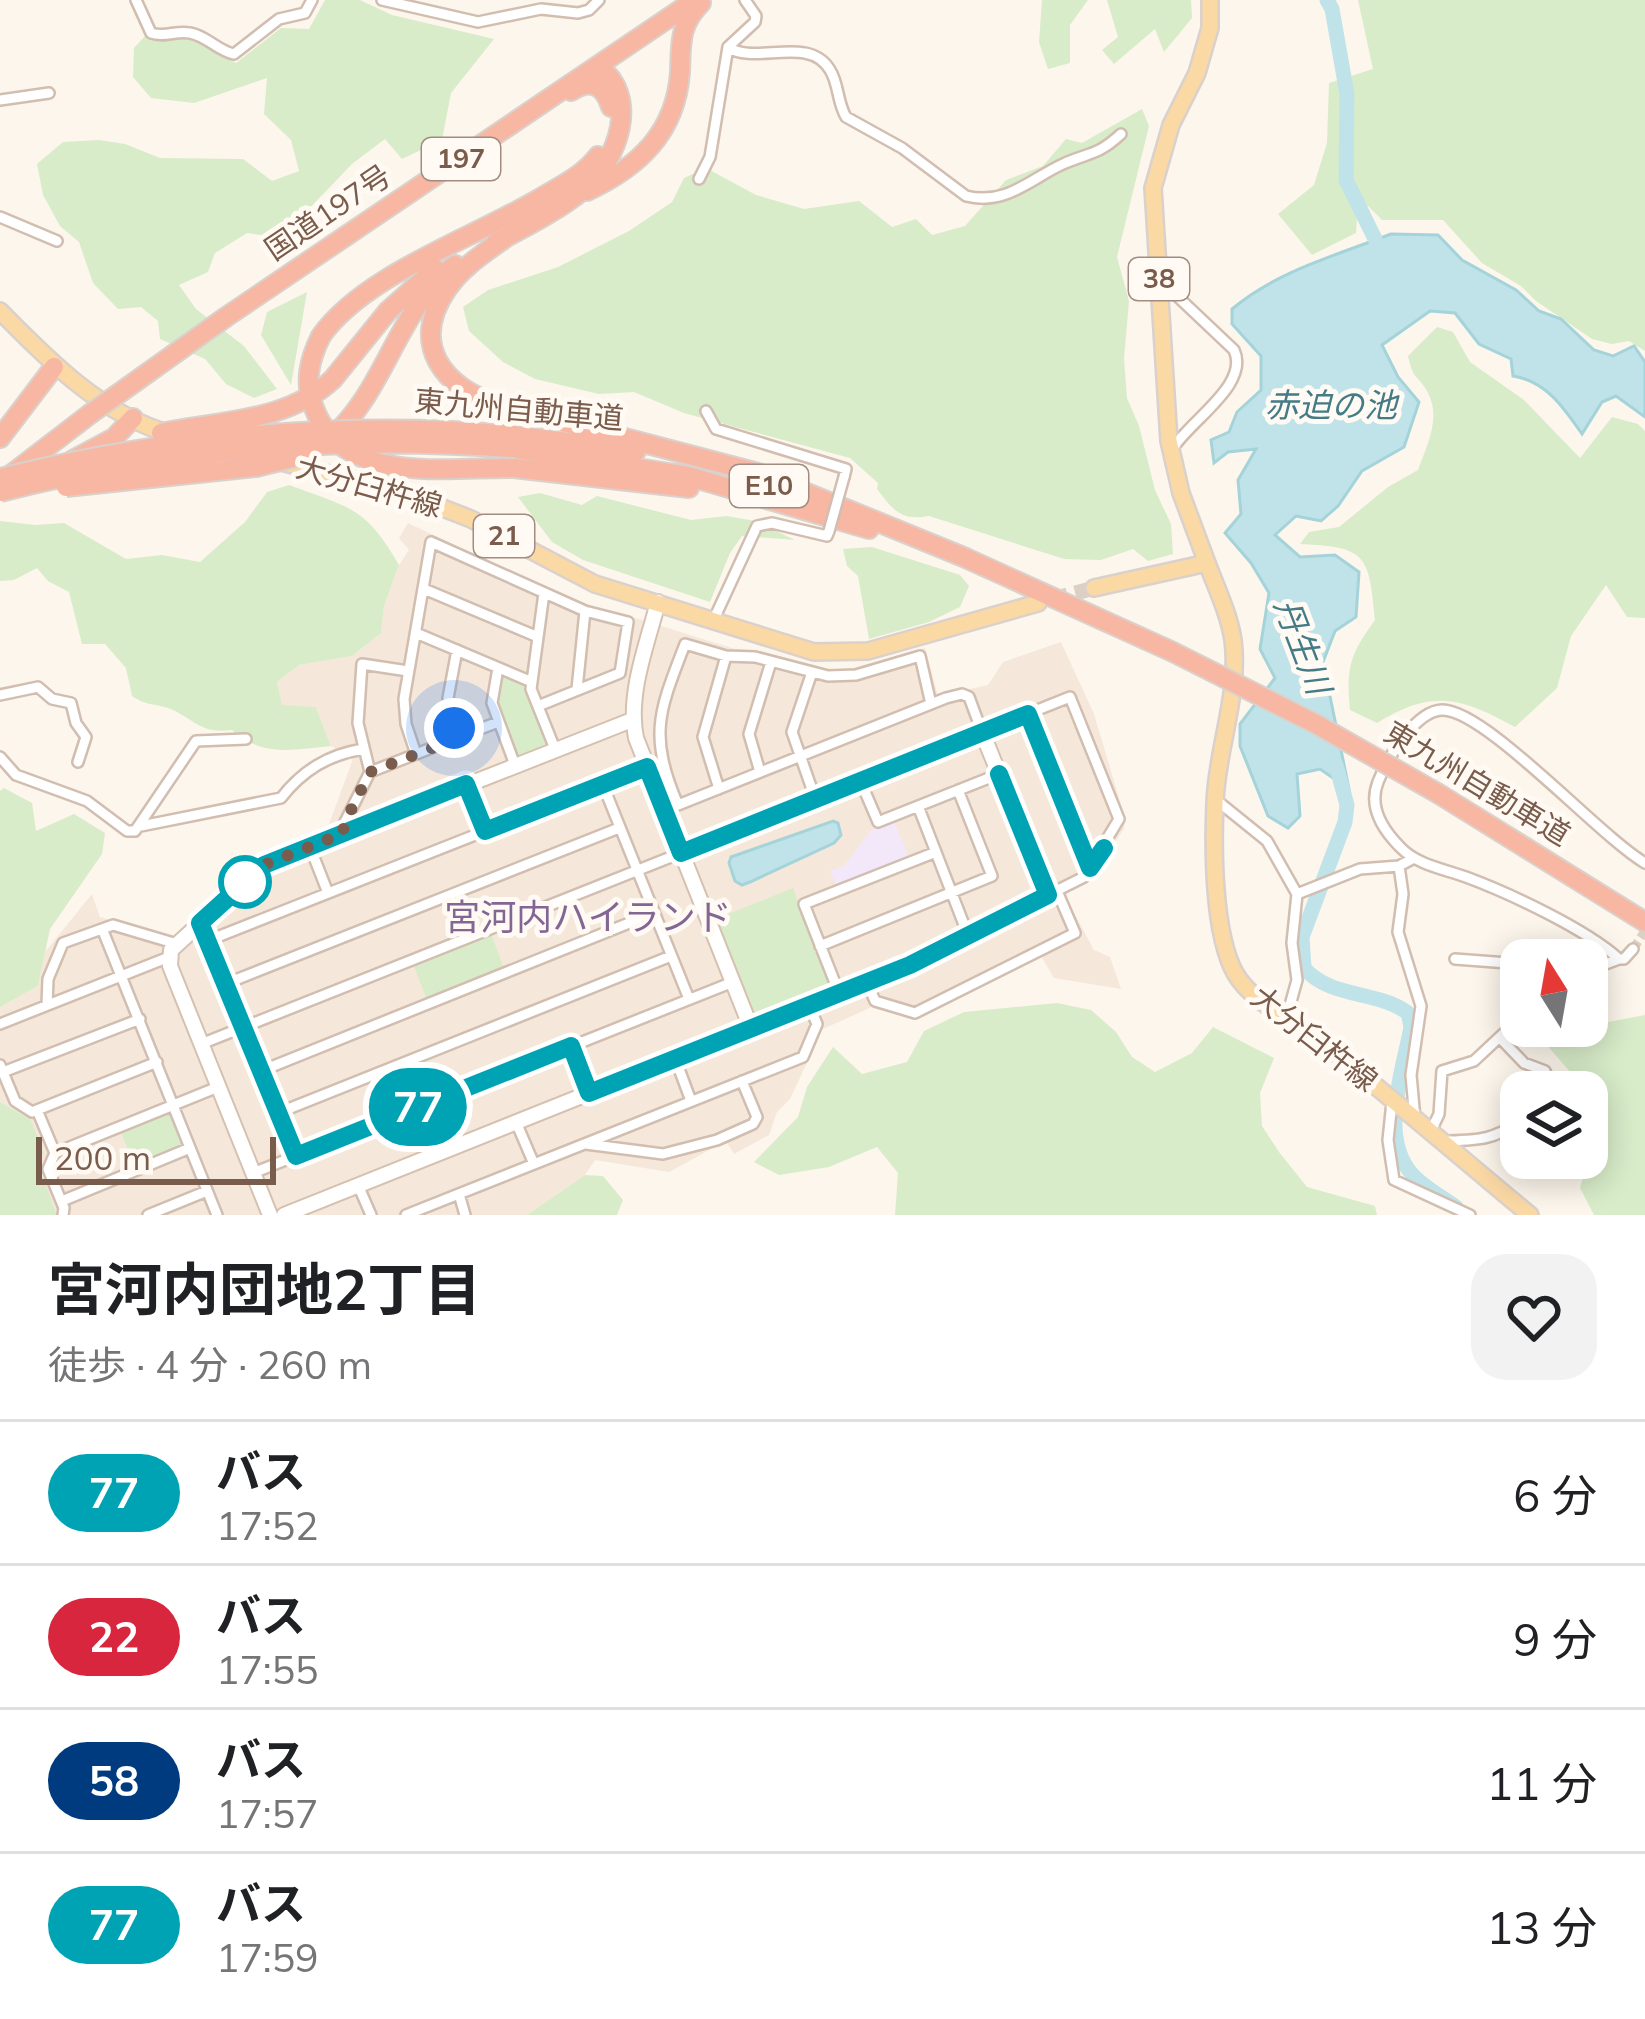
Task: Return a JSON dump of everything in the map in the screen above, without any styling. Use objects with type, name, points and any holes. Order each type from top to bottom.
[{"type":"highway","name":"国道197号","points":[[0,489],[90,414],[226,317],[695,0]]},
{"type":"highway","points":[[512,450],[396,466],[370,461],[342,447],[322,426],[311,400],[309,368],[321,336],[344,310],[383,282],[633,166],[659,139],[676,93],[683,26],[705,0]]},
{"type":"highway","points":[[0,489],[256,467],[304,454],[328,440],[363,404],[412,313],[435,282],[588,168],[603,148],[611,107],[598,66]]},
{"type":"highway","points":[[572,198],[601,170],[622,119],[617,86],[598,66]]},
{"type":"highway","points":[[474,150],[585,84],[601,87],[611,107]]},
{"type":"highway","points":[[0,489],[113,443],[283,410],[304,400],[333,379],[400,299],[501,231]]},
{"type":"highway","points":[[501,231],[463,269],[436,310],[435,356],[460,389],[499,405],[758,472],[966,558]]},
{"type":"highway","points":[[0,439],[54,367]]},
{"type":"highway","points":[[0,489],[114,438],[133,418]]},
{"type":"highway","name":"東九州自動車道","points":[[0,489],[110,453],[240,434],[362,428],[604,459],[688,476],[1015,580]]},
{"type":"highway","name":"東九州自動車道","points":[[512,450],[606,446],[691,463],[811,500],[966,558],[1173,652],[1316,724],[1645,922]]},
{"type":"main road","name":"38","points":[[1207,563],[1181,493],[1172,451],[1153,188],[1171,125],[1197,73],[1210,28],[1210,0]]},
{"type":"main road","name":"大分臼杵線","points":[[0,311],[54,367],[161,431],[402,492],[471,518],[595,584],[814,652],[868,650],[1038,603]]},
{"type":"main road","name":"大分臼杵線","points":[[1207,563],[1233,637],[1234,666],[1215,799],[1219,892],[1227,954],[1238,978],[1530,1215]]},
{"type":"main road","points":[[1094,588],[1207,563]]},
{"type":"street","points":[[136,0],[151,33],[194,33],[226,54],[234,54],[278,19],[304,13],[312,0]]},
{"type":"street","points":[[382,0],[478,22],[541,9],[578,13],[599,0]]},
{"type":"street","points":[[699,179],[710,157],[728,47],[751,28],[756,16],[745,0]]},
{"type":"street","points":[[728,47],[736,53],[779,51],[821,60],[829,68],[846,117],[902,148],[966,196],[978,199],[1016,191],[1060,165],[1095,156],[1121,134]]},
{"type":"street","points":[[0,100],[49,92]]},
{"type":"street","points":[[0,217],[57,241]]},
{"type":"street","points":[[1159,279],[1234,350],[1239,361],[1233,383],[1201,413],[1172,451]]},
{"type":"street","points":[[706,411],[716,429],[846,469],[838,526],[827,536],[772,523],[757,526],[714,619]]},
{"type":"street","points":[[416,754],[405,711],[407,670],[431,542],[585,611],[628,622],[620,673],[538,706]]},
{"type":"street","points":[[424,589],[538,637]]},
{"type":"street","points":[[544,593],[532,682],[555,749]]},
{"type":"street","points":[[658,602],[632,721],[751,1028]]},
{"type":"street","points":[[578,690],[585,611]]},
{"type":"street","points":[[416,633],[532,682]]},
{"type":"street","points":[[867,982],[875,1001],[915,1013],[1075,933],[1052,893],[969,697],[962,694],[931,704],[678,805],[658,744],[657,726],[686,644],[812,672],[856,675],[920,656],[931,704]]},
{"type":"street","points":[[457,650],[448,698],[458,738]]},
{"type":"street","points":[[719,788],[703,736],[726,656]]},
{"type":"street","points":[[760,772],[749,734],[771,662]]},
{"type":"street","points":[[370,772],[357,700],[362,664],[407,670]]},
{"type":"street","points":[[498,668],[491,699],[515,765]]},
{"type":"street","points":[[812,672],[793,732],[815,798]]},
{"type":"street","points":[[0,695],[38,688],[52,699],[71,704],[86,737],[78,762]]},
{"type":"street","points":[[201,1044],[1070,697],[1115,808],[1118,828],[1084,877],[867,982],[284,1215]]},
{"type":"street","points":[[1619,959],[1602,944],[1493,889],[1403,851],[1379,819],[1374,803],[1377,783],[1422,716],[1443,710],[1469,718],[1496,738],[1603,833],[1645,863]]},
{"type":"street","points":[[1028,714],[1090,868]]},
{"type":"street","points":[[0,1024],[173,951],[264,865],[632,721]]},
{"type":"street","points":[[344,833],[343,826],[370,772],[498,722]]},
{"type":"street","points":[[141,826],[196,741],[246,739]]},
{"type":"street","points":[[0,757],[16,775],[87,801],[128,831],[281,798],[315,766],[363,749]]},
{"type":"street","points":[[207,941],[647,767]]},
{"type":"street","points":[[860,780],[878,822],[999,774]]},
{"type":"street","points":[[466,784],[485,831]]},
{"type":"street","points":[[603,785],[689,999]]},
{"type":"street","points":[[820,946],[992,876],[958,790]]},
{"type":"street","points":[[1215,799],[1267,841],[1299,893],[1292,943],[1297,980],[1287,1016]]},
{"type":"street","points":[[918,806],[968,935]]},
{"type":"street","points":[[225,984],[619,828]]},
{"type":"street","points":[[310,847],[328,893]]},
{"type":"street","points":[[838,993],[804,904],[936,852]]},
{"type":"street","points":[[1299,893],[1360,869],[1400,866],[1414,858]]},
{"type":"street","points":[[1400,866],[1403,894],[1398,932],[1420,1006],[1411,1075],[1413,1118]]},
{"type":"street","points":[[261,1071],[654,913]]},
{"type":"street","points":[[200,923],[296,1156]]},
{"type":"street","points":[[46,1005],[48,980],[63,944],[113,926],[173,951]]},
{"type":"street","points":[[103,931],[217,1215]]},
{"type":"street","points":[[1608,963],[1624,959],[1633,949]]},
{"type":"street","points":[[173,951],[201,1044],[270,1215]]},
{"type":"street","points":[[278,1113],[671,956]]},
{"type":"street","points":[[1455,959],[1500,962]]},
{"type":"street","points":[[253,1173],[733,982]]},
{"type":"street","points":[[406,1215],[803,1057],[817,1024],[808,1005]]},
{"type":"street","points":[[140,1019],[1,1069],[15,1101],[32,1112],[157,1062]]},
{"type":"street","points":[[1430,1132],[1439,1114],[1442,1071],[1474,1061],[1503,1035],[1524,1063],[1545,1071]]},
{"type":"street","points":[[571,1046],[589,1093]]},
{"type":"street","points":[[675,1058],[691,1101]]},
{"type":"street","points":[[586,1144],[652,1156],[717,1140],[754,1124],[757,1117],[742,1081]]},
{"type":"street","points":[[64,1215],[48,1169],[55,1153],[218,1087]]},
{"type":"street","points":[[1394,1103],[1388,1140],[1394,1180],[1470,1215]]},
{"type":"street","points":[[413,1109],[432,1156]]},
{"type":"street","points":[[37,1110],[55,1153]]},
{"type":"street","points":[[516,1122],[534,1164]]},
{"type":"street","points":[[1445,1144],[1500,1134]]},
{"type":"street","points":[[62,1201],[190,1148]]},
{"type":"street","points":[[358,1185],[370,1215]]},
{"type":"street","points":[[148,1215],[207,1191]]},
{"type":"street","points":[[459,1194],[465,1215]]},
{"type":"shaded area","name":"宮河内ハイランド","points":[[408,523],[585,607],[735,649],[849,669],[925,648],[938,696],[988,685],[1003,662],[1061,642],[1094,714],[1125,818],[1124,829],[1088,881],[1065,896],[1094,950],[1110,957],[1121,989],[1054,978],[1041,956],[916,1019],[874,1006],[823,1029],[769,1135],[734,1154],[726,1141],[669,1172],[595,1160],[585,1175],[527,1215],[57,1215],[35,1159],[31,1120],[0,1102],[0,1007],[38,986],[45,952],[92,894],[100,917],[173,938],[259,858],[329,824],[353,759],[331,746],[316,707],[282,706],[277,682],[299,665],[352,656],[381,633],[384,606],[409,550],[399,538]]},
{"type":"shaded area","points":[[894,821],[910,859],[837,887],[830,871],[844,866],[871,830]]},
{"type":"green space","points":[[325,0],[360,0],[392,15],[494,39],[451,93],[442,140],[402,159],[385,139],[352,164],[281,238],[247,233],[215,253],[208,272],[179,285],[196,309],[244,346],[277,389],[254,398],[226,384],[205,359],[160,339],[158,321],[141,307],[118,309],[93,283],[79,242],[60,226],[43,195],[37,164],[63,142],[99,140],[160,158],[243,159],[272,181],[299,171],[291,140],[264,114],[267,78],[194,103],[151,98],[133,77],[134,48],[145,36],[190,27],[207,48],[236,63],[281,28],[309,29]]},
{"type":"green space","points":[[1042,0],[1088,0],[1070,25],[1070,63],[1048,69],[1039,42]]},
{"type":"green space","points":[[1107,0],[1191,0],[1192,18],[1164,52],[1155,29],[1114,64],[1102,50],[1118,37]]},
{"type":"green space","points":[[1358,0],[1645,0],[1645,351],[1629,341],[1612,344],[1592,339],[1482,263],[1443,220],[1382,220],[1368,206],[1357,217],[1356,233],[1312,255],[1278,214],[1314,185],[1327,143],[1329,83],[1373,69]]},
{"type":"green space","points":[[1142,109],[1149,126],[1117,257],[1129,301],[1124,359],[1127,398],[1155,490],[1171,524],[1173,554],[1148,561],[1133,549],[1101,560],[1064,559],[929,516],[905,515],[888,503],[878,483],[850,458],[684,413],[634,392],[599,394],[535,379],[503,362],[469,331],[463,307],[488,290],[558,267],[629,231],[672,202],[684,178],[706,168],[756,195],[804,209],[859,201],[892,227],[916,219],[932,235],[965,226],[1006,180],[1043,166],[1066,139],[1082,143]]},
{"type":"green space","points":[[307,292],[291,385],[261,335],[267,312]]},
{"type":"green space","points":[[1437,327],[1453,332],[1470,362],[1524,400],[1580,458],[1612,417],[1638,424],[1645,431],[1645,618],[1627,617],[1606,585],[1571,636],[1557,688],[1515,727],[1478,709],[1446,701],[1414,705],[1377,723],[1350,710],[1352,662],[1375,620],[1370,581],[1352,552],[1300,544],[1309,532],[1339,527],[1388,487],[1418,470],[1432,431],[1433,411],[1408,356]]},
{"type":"green space","points":[[289,485],[354,511],[376,531],[399,565],[384,606],[381,633],[352,656],[299,665],[277,682],[282,705],[316,707],[331,746],[266,748],[232,730],[204,728],[168,708],[137,699],[132,696],[126,668],[105,644],[82,644],[69,592],[48,581],[37,568],[14,580],[0,581],[0,521],[64,523],[126,559],[162,555],[200,562],[245,522],[267,492]]},
{"type":"green space","points":[[540,493],[582,505],[597,496],[691,520],[727,516],[755,521],[795,540],[742,536],[710,602],[583,560],[552,542],[518,497]]},
{"type":"green space","points":[[872,547],[960,575],[969,586],[960,607],[929,622],[869,639],[858,576],[847,566],[843,549]]},
{"type":"green space","points":[[504,674],[525,683],[548,744],[517,757],[495,702]]},
{"type":"green space","points":[[4,788],[32,803],[36,831],[74,814],[105,833],[102,854],[50,929],[38,986],[0,1007],[0,791]]},
{"type":"green space","points":[[793,888],[831,991],[758,1020],[716,919]]},
{"type":"green space","points":[[491,933],[504,969],[427,1000],[413,964]]},
{"type":"green space","points":[[1057,1003],[1091,1010],[1116,1032],[1132,1057],[1155,1072],[1192,1053],[1213,1027],[1274,1058],[1260,1093],[1262,1126],[1279,1152],[1307,1187],[1375,1206],[1377,1215],[895,1215],[898,1173],[877,1147],[829,1167],[779,1175],[754,1162],[798,1117],[807,1087],[833,1047],[862,1074],[907,1062],[924,1031],[964,1012]]},
{"type":"green space","points":[[1645,1015],[1645,1215],[1594,1215],[1580,1188],[1583,1179],[1608,1179],[1608,1071],[1569,1071],[1548,1047],[1608,1047],[1608,1022]]},
{"type":"green space","points":[[0,1102],[31,1120],[44,1153],[36,1159],[57,1215],[0,1215]]},
{"type":"green space","points":[[169,1111],[185,1143],[183,1148],[135,1166],[120,1130]]},
{"type":"green space","points":[[585,1175],[603,1176],[623,1200],[617,1215],[527,1215]]},
{"type":"water","name":"赤迫の池","points":[[1391,234],[1438,235],[1462,260],[1516,290],[1539,311],[1561,319],[1594,350],[1613,356],[1634,346],[1645,362],[1645,417],[1616,396],[1602,402],[1582,434],[1553,397],[1513,376],[1511,359],[1479,344],[1455,313],[1430,311],[1382,345],[1398,377],[1419,402],[1404,447],[1362,471],[1338,506],[1321,521],[1296,516],[1275,535],[1300,557],[1335,555],[1359,572],[1356,617],[1335,631],[1323,662],[1349,789],[1320,769],[1297,774],[1300,816],[1288,828],[1268,816],[1240,746],[1240,724],[1275,678],[1260,649],[1269,593],[1225,533],[1241,514],[1238,480],[1256,449],[1228,452],[1214,463],[1211,440],[1229,432],[1237,412],[1261,390],[1261,356],[1232,324],[1232,309],[1288,274]]},
{"type":"water","points":[[833,821],[841,835],[834,843],[750,882],[735,881],[731,857]]},
{"type":"waterway","name":"丹生川","points":[[1327,0],[1347,94],[1346,180],[1379,247],[1375,256]]},
{"type":"waterway","name":"丹生川","points":[[1336,765],[1347,805],[1345,822],[1302,937],[1304,968],[1327,985],[1408,1013],[1411,1027],[1396,1102],[1396,1140],[1411,1173],[1456,1207]]},
{"type":"tunnel","points":[[1053,599],[1094,588]]},
{"type":"tunnel","points":[[1633,949],[1645,931]]},
{"type":"bus line","name":"77","points":[[999,774],[1048,895],[910,965],[589,1093],[571,1046],[296,1156],[200,923],[264,865],[466,784],[485,831],[647,767],[681,853],[1028,714],[1090,868],[1104,848]]},
{"type":"district","name":"宮河内ハイランド","points":[[588,917]]},
{"type":"route","points":[[245,882],[232,894],[264,865],[344,833],[343,826],[370,772],[458,738],[454,728]]}]
